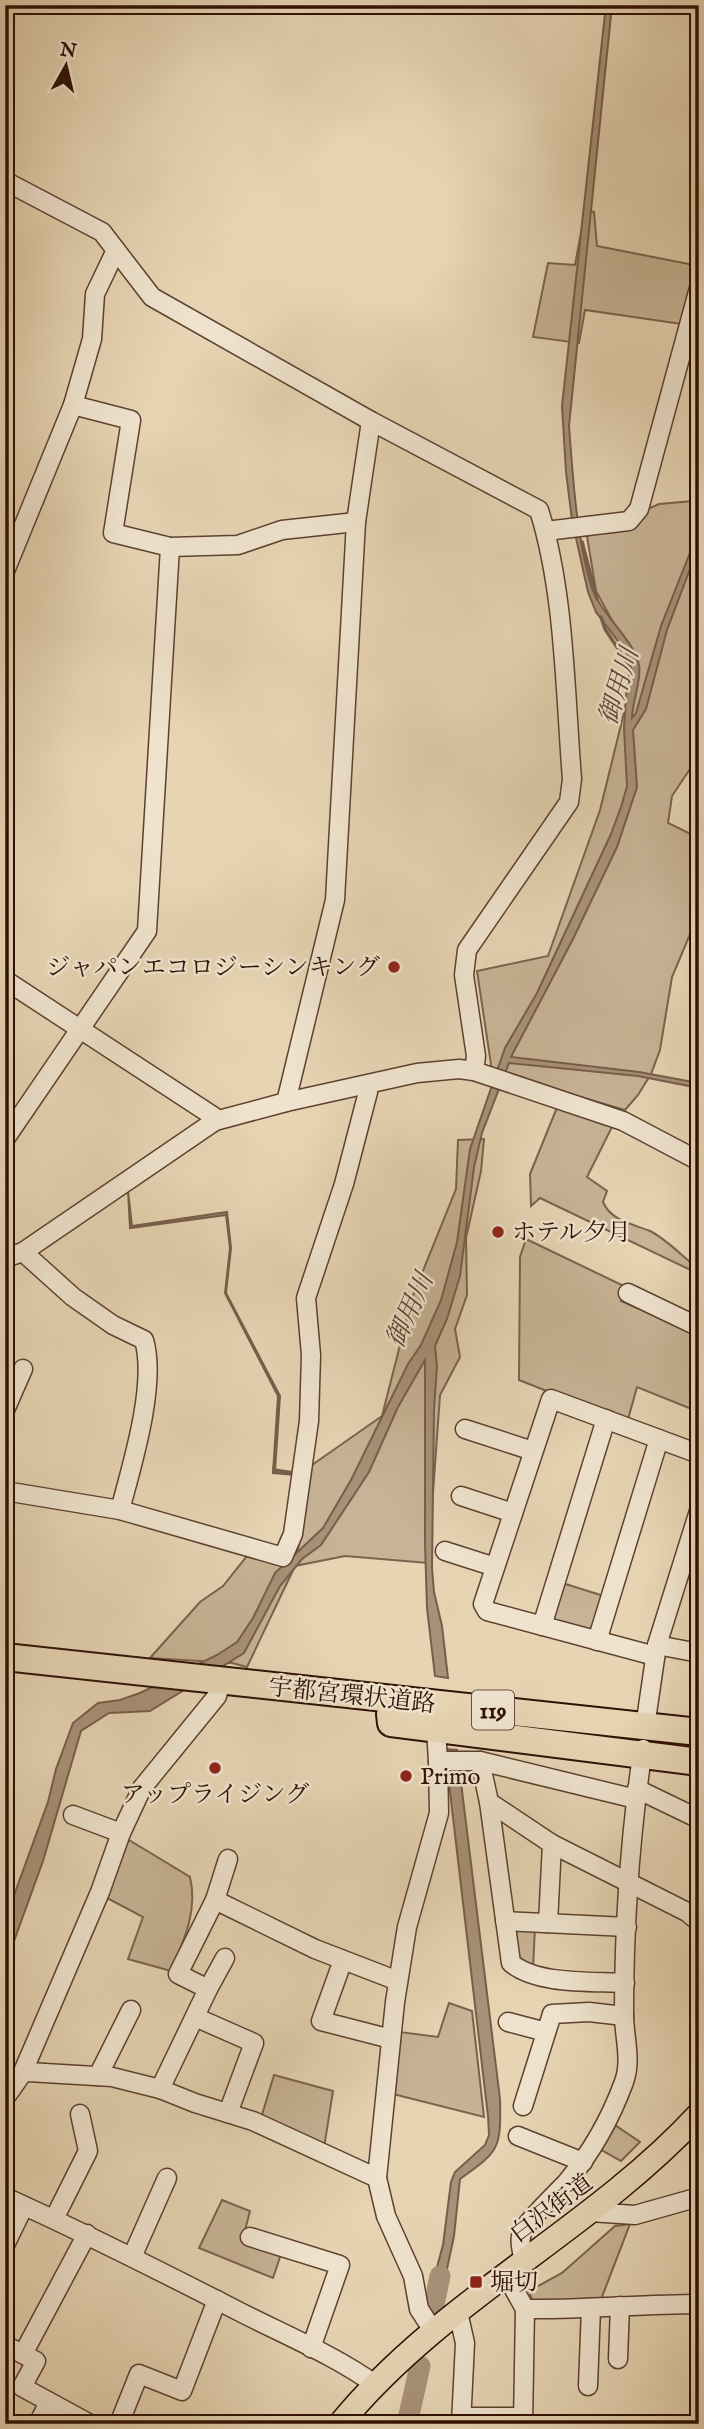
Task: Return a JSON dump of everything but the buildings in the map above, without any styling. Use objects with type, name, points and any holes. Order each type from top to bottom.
[{"type":"highway","name":"宇都宮環状道路","points":[[5,1657],[116,1677],[390,1714],[699,1747]]},
{"type":"highway","name":"宇都宮環状道路","points":[[5,1674],[116,1677]]},
{"type":"highway","name":"119","points":[[288,1688],[395,1692],[646,1715],[699,1716]]},
{"type":"highway","name":"宇都宮環状道路","points":[[219,1689],[288,1688],[699,1732]]},
{"type":"highway","name":"119","points":[[390,1714],[391,1723],[642,1752],[699,1762]]},
{"type":"main road","name":"白沢街道","points":[[343,2422],[376,2385],[433,2332],[642,2170],[699,2114]]},
{"type":"street","points":[[5,181],[102,232],[152,297],[371,421],[539,510],[546,531],[558,606],[572,779],[569,802],[467,950],[464,975],[476,1056],[474,1071]]},
{"type":"street","points":[[5,571],[73,405],[92,339],[94,294],[116,250]]},
{"type":"street","points":[[546,531],[629,521],[639,509],[699,288]]},
{"type":"street","points":[[73,405],[131,419],[113,533],[170,547],[238,545],[282,530],[356,522]]},
{"type":"street","points":[[286,1102],[335,900],[356,522],[371,421]]},
{"type":"street","points":[[5,1139],[147,931],[170,547]]},
{"type":"street","points":[[5,981],[213,1116],[215,1121]]},
{"type":"street","points":[[5,1258],[23,1252],[215,1121],[417,1073],[459,1069],[474,1071],[624,1121],[699,1161]]},
{"type":"street","points":[[5,1491],[120,1510],[283,1557],[293,1534],[309,1422],[311,1356],[306,1298],[344,1184],[368,1092],[366,1085]]},
{"type":"street","points":[[23,1252],[83,1304],[113,1325],[144,1340],[150,1358],[138,1445],[120,1510]]},
{"type":"street","points":[[628,1293],[699,1327]]},
{"type":"street","points":[[5,1410],[23,1369]]},
{"type":"street","points":[[699,1454],[551,1398],[483,1604],[487,1611],[597,1641],[656,1651],[699,1654]]},
{"type":"street","points":[[542,1626],[606,1419]]},
{"type":"street","points":[[466,1429],[533,1451]]},
{"type":"street","points":[[597,1641],[659,1439]]},
{"type":"street","points":[[461,1496],[513,1513]]},
{"type":"street","points":[[646,1715],[656,1651],[699,1511]]},
{"type":"street","points":[[445,1551],[495,1567]]},
{"type":"street","points":[[5,2098],[22,2074],[142,1788],[219,1689]]},
{"type":"street","points":[[433,2332],[419,2309],[413,2276],[386,2216],[377,2178],[391,2039],[407,1927],[439,1813],[447,1761],[436,1728]]},
{"type":"street","points":[[457,2312],[466,2343],[461,2420],[523,2420],[525,2309],[515,2268],[520,2243],[524,2230],[583,2162],[602,2135],[628,2065],[624,2016],[627,1927],[642,1752]]},
{"type":"street","points":[[447,1761],[480,1761],[513,1771],[637,1794],[699,1819]]},
{"type":"street","points":[[480,1761],[489,1802],[511,1963],[521,1972],[556,1979],[625,1983]]},
{"type":"street","points":[[489,1802],[552,1844],[687,1912],[699,1922]]},
{"type":"street","points":[[73,1815],[121,1833]]},
{"type":"street","points":[[548,1923],[552,1844]]},
{"type":"street","points":[[208,1989],[178,1974],[215,1900],[229,1859]]},
{"type":"street","points":[[215,1900],[315,1949],[398,1981]]},
{"type":"street","points":[[505,1921],[627,1927]]},
{"type":"street","points":[[160,2089],[225,1958]]},
{"type":"street","points":[[343,1960],[321,2021],[391,2039]]},
{"type":"street","points":[[98,2077],[131,2010]]},
{"type":"street","points":[[523,2106],[552,2014],[589,2012],[624,2016]]},
{"type":"street","points":[[195,2017],[254,2043],[228,2113]]},
{"type":"street","points":[[508,2022],[546,2032]]},
{"type":"street","points":[[22,2074],[28,2072],[130,2080],[253,2121],[377,2178]]},
{"type":"street","points":[[54,2219],[89,2151],[80,2114]]},
{"type":"street","points":[[519,2136],[583,2162]]},
{"type":"street","points":[[132,2257],[167,2178]]},
{"type":"street","points":[[5,2197],[87,2234],[354,2370],[376,2385]]},
{"type":"street","points":[[590,2212],[635,2215],[699,2197]]},
{"type":"street","points":[[5,2245],[24,2206]]},
{"type":"street","points":[[23,2354],[87,2234]]},
{"type":"street","points":[[250,2237],[340,2265],[311,2348]]},
{"type":"street","points":[[119,2424],[139,2374],[182,2391],[217,2300]]},
{"type":"street","points":[[525,2309],[699,2304]]},
{"type":"street","points":[[618,2358],[621,2306]]},
{"type":"street","points":[[588,2386],[591,2308]]},
{"type":"street","points":[[5,2345],[36,2361],[22,2387],[90,2424]]},
{"type":"street","points":[[38,2424],[49,2402]]},
{"type":"shaded area","points":[[606,5],[612,5],[569,426],[578,524],[590,582],[600,605],[631,646],[639,665],[632,718],[636,713],[661,626],[699,530],[699,545],[667,630],[646,709],[633,730],[637,787],[617,847],[573,939],[511,1057],[639,1072],[699,1083],[699,1088],[638,1076],[509,1063],[482,1133],[474,1167],[460,1276],[447,1319],[435,1346],[437,1366],[432,1568],[448,1678],[435,1676],[427,1608],[425,1360],[398,1407],[369,1472],[321,1545],[302,1559],[280,1586],[244,1653],[150,1711],[109,1713],[81,1731],[43,1861],[5,1966],[5,1920],[48,1802],[56,1769],[73,1723],[98,1703],[120,1700],[140,1693],[217,1655],[237,1642],[253,1618],[275,1573],[323,1528],[351,1480],[408,1364],[421,1345],[441,1300],[457,1242],[470,1149],[505,1048],[537,993],[611,834],[622,804],[627,786],[624,728],[631,664],[626,652],[596,612],[588,592],[572,520],[562,406]]},
{"type":"shaded area","points":[[585,211],[594,212],[597,246],[699,266],[681,324],[585,310],[579,343],[533,337],[548,263],[575,265]]},
{"type":"shaded area","points":[[693,501],[699,505],[699,770],[690,769],[672,796],[668,823],[699,838],[699,913],[672,977],[660,1050],[651,1074],[625,1110],[492,1071],[477,971],[548,956],[600,810],[636,664],[596,591],[587,536],[659,504]]},
{"type":"shaded area","points":[[558,1105],[615,1121],[587,1177],[607,1191],[603,1202],[611,1214],[662,1238],[695,1266],[699,1274],[540,1198],[531,1206],[530,1174]]},
{"type":"shaded area","points":[[484,1139],[481,1171],[466,1238],[467,1295],[455,1329],[460,1357],[440,1395],[428,1563],[345,1556],[295,1566],[312,1465],[382,1416],[412,1298],[456,1189],[458,1140]]},
{"type":"shaded area","points":[[128,1191],[132,1226],[227,1212],[231,1248],[226,1293],[280,1396],[275,1471],[299,1473],[289,1533],[297,1475],[273,1473],[278,1396],[225,1293],[230,1248],[226,1215],[130,1228]]},
{"type":"shaded area","points":[[526,1239],[628,1288],[621,1301],[699,1335],[699,1412],[637,1387],[627,1423],[519,1380],[520,1257]]},
{"type":"shaded area","points":[[251,1551],[295,1566],[247,1667],[232,1663],[150,1658],[200,1602],[223,1586]]},
{"type":"shaded area","points":[[559,1582],[607,1597],[596,1630],[589,1634],[552,1624]]},
{"type":"shaded area","points":[[445,1749],[457,1750],[500,2099],[500,2128],[495,2147],[490,2154],[460,2179],[454,2236],[440,2302],[426,2307],[443,2245],[451,2182],[455,2172],[485,2145],[489,2135]]},
{"type":"shaded area","points":[[129,1840],[190,1877],[191,1914],[171,1971],[128,1959],[143,1917],[105,1897],[118,1858]]},
{"type":"shaded area","points":[[519,1927],[535,1927],[533,1969],[521,1966],[512,1933]]},
{"type":"shaded area","points":[[449,2003],[472,2011],[484,2117],[393,2094],[400,2032],[438,2037]]},
{"type":"shaded area","points":[[274,2075],[333,2091],[324,2148],[261,2118]]},
{"type":"shaded area","points":[[612,2123],[640,2142],[621,2161],[598,2148]]},
{"type":"shaded area","points":[[222,2200],[250,2211],[242,2242],[281,2254],[273,2278],[199,2248]]},
{"type":"shaded area","points":[[630,2224],[600,2302],[533,2303],[529,2291],[562,2273],[615,2226]]},
{"type":"shaded area","points":[[422,2372],[412,2424],[403,2424],[413,2379]]},
{"type":"waterway","points":[[582,542],[597,599]]},
{"type":"waterway","name":"御用川","points":[[601,617],[605,629],[630,667],[630,674]]},
{"type":"waterway","points":[[274,1467],[274,1470],[294,1473]]},
{"type":"waterway","points":[[433,2310],[440,2276]]},
{"type":"waterway","points":[[407,2424],[420,2366]]},
{"type":"place","name":"ジャパンエコロジーシンキング","points":[[394,967]]},
{"type":"place","name":"ホテル夕月","points":[[498,1232]]},
{"type":"place","name":"アップライジング","points":[[215,1768]]},
{"type":"place","name":"Primo","points":[[406,1776]]},
{"type":"place","name":"堀切","points":[[476,2282]]}]
